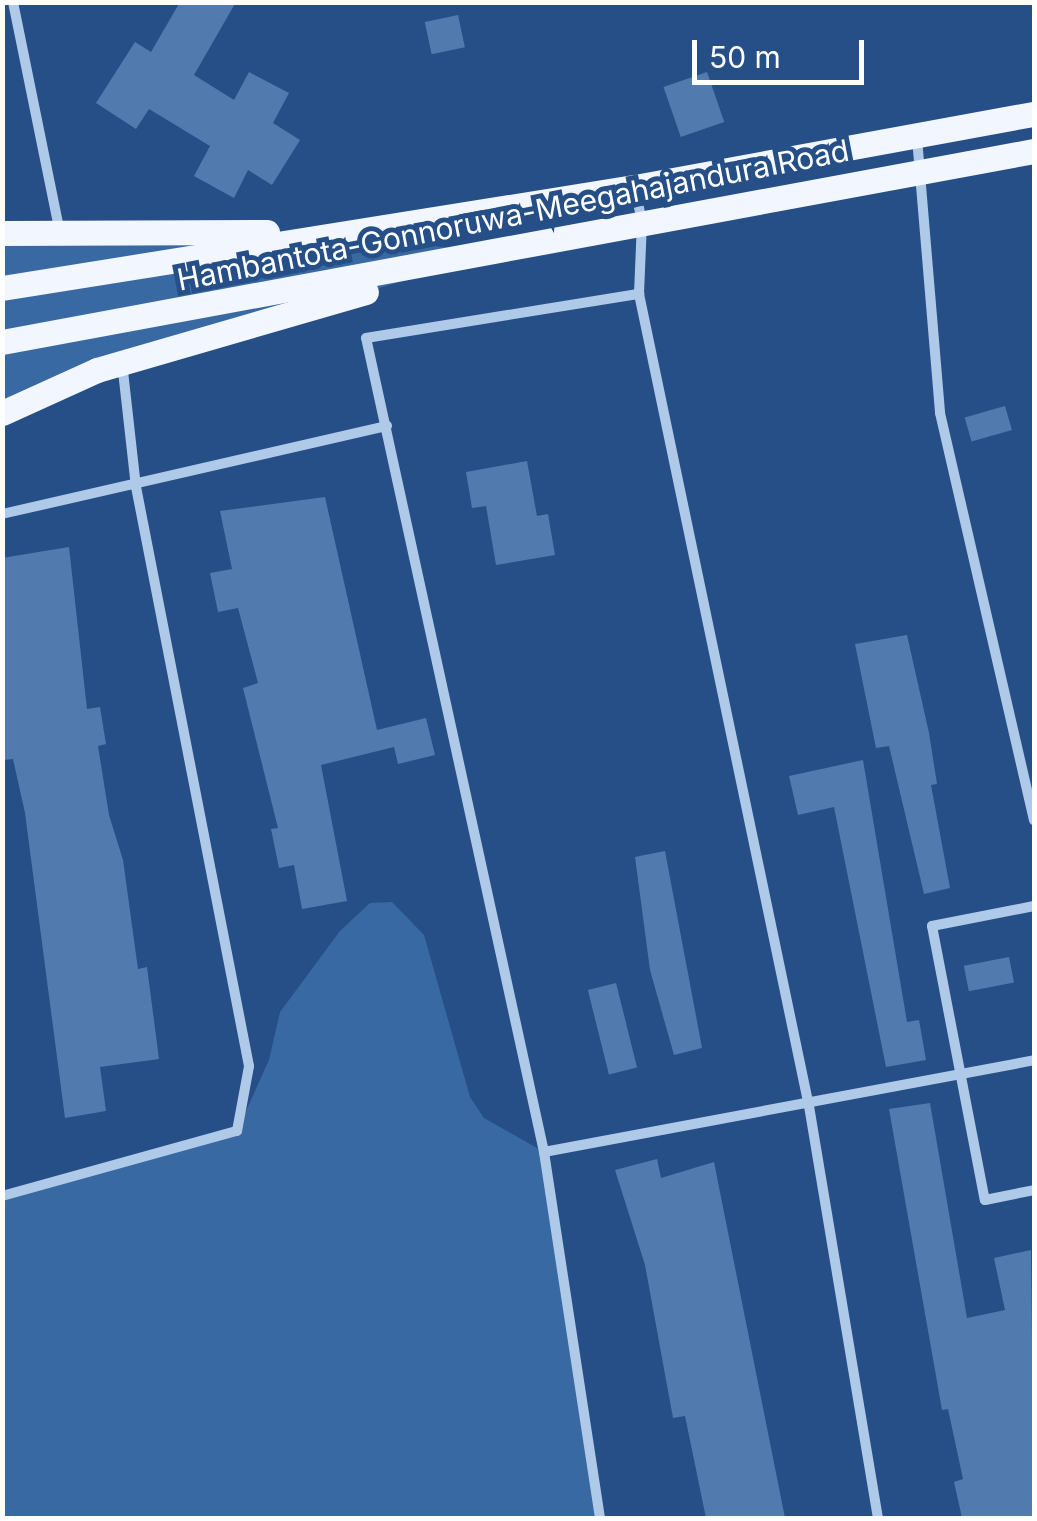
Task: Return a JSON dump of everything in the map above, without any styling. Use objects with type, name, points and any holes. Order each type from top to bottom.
[{"type":"main road","name":"Hambantota-Gonnoruwa-Meegahajandura Road","points":[[2,288],[634,187],[1034,114]]},
{"type":"main road","name":"Hambantota-Gonnoruwa-Meegahajandura Road","points":[[2,342],[496,254],[642,222],[1034,151]]},
{"type":"main road","points":[[2,233],[334,233]]},
{"type":"main road","points":[[2,414],[122,363],[496,254]]},
{"type":"street","points":[[13,2],[59,230]]},
{"type":"street","points":[[916,134],[923,171],[940,413],[1034,820]]},
{"type":"street","points":[[634,187],[642,222],[639,294],[809,1106],[878,1518]]},
{"type":"street","points":[[600,1518],[544,1152],[366,338],[639,294]]},
{"type":"street","points":[[2,1196],[237,1131],[249,1066],[136,487],[122,363]]},
{"type":"street","points":[[2,514],[136,487],[388,426]]},
{"type":"street","points":[[1034,906],[932,926],[985,1200],[1034,1190]]},
{"type":"street","points":[[544,1152],[809,1106],[1034,1060]]},
{"type":"shaded area","points":[[2,233],[334,233],[496,254],[98,370],[3,413]]},
{"type":"shaded area","points":[[392,902],[424,935],[470,1097],[484,1118],[544,1152],[600,1518],[3,1518],[3,1196],[237,1131],[269,1060],[280,1012],[340,931],[370,903]]},
{"type":"building","points":[[180,2],[236,2],[194,75],[234,100],[249,72],[289,93],[273,123],[300,140],[272,185],[248,170],[234,198],[194,176],[210,146],[149,109],[136,129],[96,103],[135,42],[151,52]]},
{"type":"building","points":[[458,15],[465,47],[432,54],[425,22]]},
{"type":"building","points":[[707,72],[724,122],[681,137],[664,87]]},
{"type":"building","points":[[1005,406],[1012,430],[972,442],[965,418]]},
{"type":"building","points":[[527,461],[537,516],[548,514],[555,555],[496,565],[486,506],[472,508],[466,472]]},
{"type":"building","points":[[325,497],[377,730],[426,718],[435,755],[398,764],[394,747],[321,765],[347,901],[302,909],[294,865],[279,868],[271,829],[278,828],[243,688],[258,683],[238,608],[218,612],[210,573],[232,569],[220,511]]},
{"type":"building","points":[[69,547],[87,709],[100,707],[106,744],[98,746],[109,815],[123,860],[138,969],[147,967],[159,1059],[100,1067],[106,1111],[65,1118],[25,813],[13,759],[4,760],[2,748],[2,558]]},
{"type":"building","points":[[907,635],[929,733],[937,784],[931,785],[950,888],[924,894],[889,746],[876,748],[855,644]]},
{"type":"building","points":[[863,760],[907,1022],[919,1020],[926,1060],[886,1067],[834,807],[798,815],[789,776]]},
{"type":"building","points":[[665,851],[702,1048],[674,1055],[650,970],[635,857]]},
{"type":"building","points":[[1009,957],[1014,983],[969,991],[964,966]]},
{"type":"building","points":[[616,983],[637,1067],[609,1074],[588,990]]},
{"type":"building","points":[[930,1103],[967,1318],[1005,1310],[994,1258],[1031,1250],[1034,1518],[962,1518],[954,1482],[963,1479],[948,1409],[942,1410],[889,1109]]},
{"type":"building","points":[[657,1159],[661,1178],[714,1162],[785,1518],[706,1518],[685,1416],[673,1418],[645,1265],[615,1170]]}]
